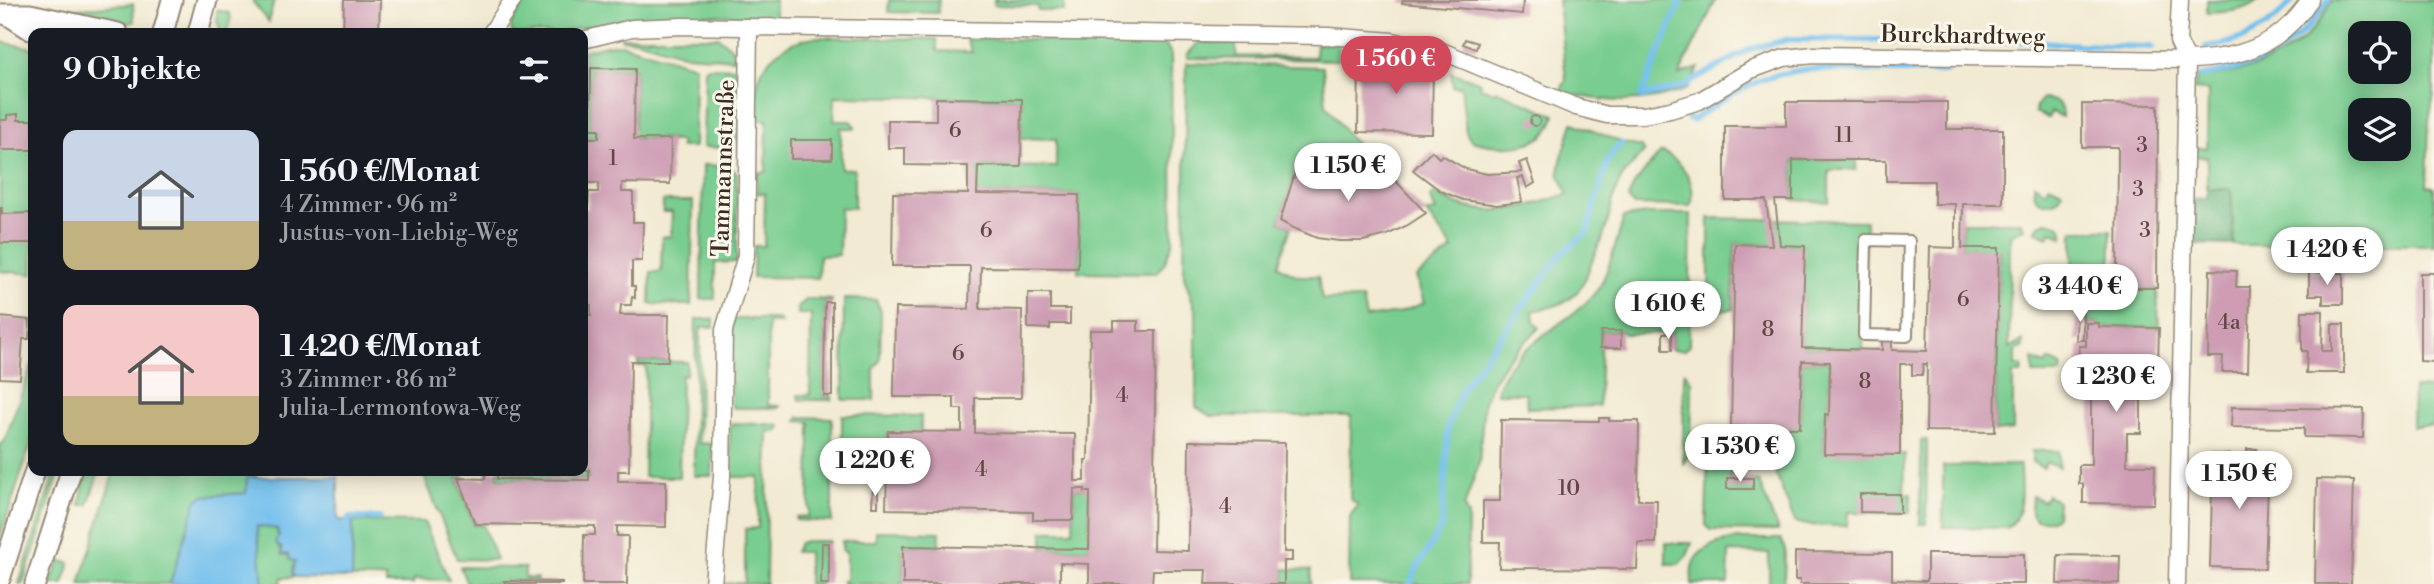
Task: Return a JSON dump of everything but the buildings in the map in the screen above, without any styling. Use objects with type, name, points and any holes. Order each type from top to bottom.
[{"type":"street","points":[[164,28],[172,0]]},
{"type":"street","points":[[199,28],[207,0]]},
{"type":"street","points":[[494,28],[513,0]]},
{"type":"street","points":[[2177,584],[2187,60],[2178,41],[2180,0]]},
{"type":"street","name":"Burckhardtweg","points":[[588,39],[632,28],[749,27],[1328,36],[1392,41],[1438,50],[1576,107],[1607,116],[1644,116],[1699,101],[1751,70],[1784,58],[1814,55],[2187,60],[2226,58],[2266,43],[2298,17],[2311,0]]},
{"type":"street","points":[[4,14],[28,28]]},
{"type":"street","points":[[4,14],[30,14],[95,28]]},
{"type":"street","name":"Tammannstraße","points":[[713,584],[722,476],[724,330],[746,256],[749,27]]},
{"type":"street","points":[[1866,240],[1909,241],[1907,336],[1864,335],[1866,240]]},
{"type":"street","points":[[0,579],[32,476]]},
{"type":"street","points":[[35,584],[69,476]]},
{"type":"green space","points":[[274,0],[269,22],[253,2]]},
{"type":"green space","points":[[526,0],[775,0],[775,17],[706,15],[621,20],[580,28],[511,28],[511,24]]},
{"type":"green space","points":[[889,0],[939,0],[938,13],[888,12]]},
{"type":"green space","points":[[994,0],[1064,0],[1064,11],[1038,11],[1038,6],[994,5]]},
{"type":"green space","points":[[1558,0],[1716,0],[1679,75],[1699,68],[1687,89],[1655,98],[1624,101],[1560,91],[1566,81]]},
{"type":"green space","points":[[2207,0],[2259,0],[2241,9],[2207,13]]},
{"type":"green space","points":[[2332,0],[2434,0],[2434,94],[2429,121],[2427,186],[2434,187],[2434,245],[2234,245],[2231,190],[2207,189],[2207,157],[2193,156],[2193,148],[2207,148],[2208,91],[2194,90],[2197,78],[2258,65],[2276,58],[2308,35]]},
{"type":"green space","points":[[133,4],[134,22],[124,24],[57,10]]},
{"type":"green space","points":[[217,10],[229,13],[231,17],[228,28],[219,28]]},
{"type":"green space","points":[[621,37],[718,37],[731,47],[736,59],[687,55]]},
{"type":"green space","points":[[814,37],[937,39],[937,51],[972,52],[966,39],[1164,41],[1171,54],[1173,241],[1165,262],[1157,273],[1078,272],[1079,195],[977,194],[978,166],[1056,167],[1056,139],[1021,138],[1022,99],[835,96],[834,121],[851,121],[855,125],[855,128],[841,128],[841,169],[854,169],[854,208],[840,208],[839,255],[819,256],[818,278],[753,277],[754,246],[764,246],[765,194],[757,193],[757,173],[766,172],[767,120],[756,120],[757,86],[764,67],[777,52],[794,42]]},
{"type":"green space","points":[[0,42],[28,47],[28,274],[0,271]]},
{"type":"green space","points":[[1199,42],[1236,43],[1236,56],[1315,57],[1316,44],[1338,44],[1338,60],[1187,58]]},
{"type":"green space","points":[[621,44],[695,66],[694,147],[680,147],[680,141],[671,139],[623,138],[634,129],[635,69],[591,69],[590,128],[599,129],[599,138],[588,138],[588,50]]},
{"type":"green space","points":[[1186,63],[1323,67],[1326,105],[1350,138],[1376,160],[1332,172],[1299,161],[1280,221],[1291,227],[1278,266],[1298,276],[1318,276],[1322,300],[1362,299],[1366,318],[1398,313],[1424,303],[1416,277],[1453,249],[1426,213],[1436,211],[1430,198],[1434,194],[1469,208],[1501,210],[1533,205],[1568,194],[1559,174],[1573,123],[1641,147],[1644,152],[1620,181],[1604,234],[1579,290],[1566,301],[1533,311],[1534,321],[1539,328],[1507,360],[1492,383],[1484,402],[1479,463],[1464,507],[1468,516],[1467,584],[1349,584],[1350,516],[1358,505],[1350,499],[1351,416],[1210,416],[1196,407],[1196,312],[1184,276]]},
{"type":"green space","points":[[708,67],[737,68],[737,139],[729,148],[703,147],[705,70]]},
{"type":"green space","points":[[1451,72],[1481,83],[1480,87],[1495,92],[1496,90],[1555,115],[1550,127],[1543,136],[1521,145],[1495,146],[1471,141],[1466,132],[1461,86],[1453,87]]},
{"type":"green space","points":[[2042,99],[2058,103],[2062,117],[2051,112],[2048,118],[2035,112]]},
{"type":"green space","points":[[1663,152],[1687,174],[1692,189],[1691,206],[1633,205],[1628,198],[1635,183]]},
{"type":"green space","points":[[1793,160],[1857,160],[1856,170],[1829,170],[1829,202],[1793,200]]},
{"type":"green space","points":[[703,165],[727,166],[737,173],[737,262],[715,263],[715,299],[701,299]]},
{"type":"green space","points":[[2034,184],[2046,191],[2049,185],[2062,191],[2061,195],[2054,202],[2039,201],[2035,196]]},
{"type":"green space","points":[[2207,189],[2231,190],[2234,245],[2193,244],[2193,199],[2207,198]]},
{"type":"green space","points":[[663,201],[693,201],[691,305],[650,304],[651,272],[661,272],[662,237],[671,236],[672,212],[663,212]]},
{"type":"green space","points":[[1691,214],[1689,345],[1684,350],[1672,350],[1672,333],[1625,334],[1621,331],[1601,331],[1599,406],[1527,408],[1526,393],[1496,393],[1513,362],[1598,289],[1609,266],[1624,217]]},
{"type":"green space","points":[[1709,218],[1866,221],[1863,349],[1802,348],[1804,246],[1735,244],[1733,310],[1709,310]]},
{"type":"green space","points":[[1963,222],[2021,222],[2024,228],[2010,235],[2009,348],[2023,341],[2023,347],[2015,351],[2015,366],[2022,366],[2021,374],[2013,374],[2013,430],[1995,432],[1999,249],[1962,248]]},
{"type":"green space","points":[[2045,222],[2058,224],[2063,231],[2063,237],[2051,231],[2048,237],[2035,231]]},
{"type":"green space","points":[[2073,230],[2111,230],[2111,276],[2117,276],[2117,288],[2157,288],[2159,328],[2099,327],[2099,323],[2086,323],[2085,307],[2073,307]]},
{"type":"green space","points":[[807,299],[832,300],[825,303],[824,396],[832,396],[832,400],[798,398],[798,395],[810,395],[811,314],[798,314],[798,308]]},
{"type":"green space","points":[[844,299],[876,300],[881,311],[880,361],[874,369],[874,400],[843,400]]},
{"type":"green space","points":[[696,319],[714,319],[714,327],[701,327],[700,337],[699,443],[713,444],[712,476],[694,476]]},
{"type":"green space","points":[[735,319],[779,319],[781,323],[768,323],[768,405],[780,406],[778,408],[734,408],[731,405],[732,323]]},
{"type":"green space","points":[[2033,359],[2045,365],[2049,360],[2062,366],[2061,374],[2033,374]]},
{"type":"green space","points":[[638,361],[687,362],[686,375],[681,375],[679,477],[644,477],[646,366],[638,366]]},
{"type":"green space","points":[[1802,361],[1830,362],[1829,415],[1825,415],[1824,453],[1905,454],[1904,494],[1911,494],[1910,513],[1848,512],[1847,526],[1806,525],[1795,522],[1771,462],[1772,454],[1789,454],[1790,427],[1800,427]]},
{"type":"green space","points":[[1684,372],[1692,381],[1691,452],[1683,464]]},
{"type":"green space","points":[[28,376],[28,452],[0,538],[0,445],[4,442]]},
{"type":"green space","points":[[2413,388],[2434,389],[2434,426],[2412,426]]},
{"type":"green space","points":[[842,415],[921,416],[921,432],[888,432],[887,457],[842,456]]},
{"type":"green space","points":[[799,417],[832,418],[832,522],[796,520],[796,517],[809,516],[810,422],[797,421]]},
{"type":"green space","points":[[730,425],[780,425],[779,431],[768,432],[766,584],[721,584],[745,583],[745,529],[758,528],[759,477],[730,477]]},
{"type":"green space","points":[[1921,440],[1927,440],[1926,524],[1920,524]]},
{"type":"green space","points":[[1718,442],[1731,442],[1731,478],[1727,478],[1759,482],[1778,531],[1711,530],[1706,525],[1708,451]]},
{"type":"green space","points":[[2032,451],[2059,451],[2059,468],[2047,462],[2043,468],[2032,462]]},
{"type":"green space","points":[[2020,465],[2019,508],[2007,528],[1943,527],[1943,466]]},
{"type":"green space","points":[[53,476],[58,476],[23,584],[19,584]]},
{"type":"green space","points":[[85,476],[97,476],[88,505],[80,505]]},
{"type":"green space","points":[[112,476],[255,476],[247,478],[246,503],[269,527],[277,529],[282,555],[288,554],[295,562],[292,573],[294,577],[281,578],[281,584],[80,584]]},
{"type":"green space","points":[[424,476],[463,476],[464,478],[457,478],[474,525],[483,525],[496,560],[457,559]]},
{"type":"green space","points":[[498,476],[588,476],[588,479]]},
{"type":"green space","points":[[1074,489],[1090,492],[1089,549],[1043,548],[1043,531],[1073,531]]},
{"type":"green space","points":[[2047,495],[2058,501],[2057,516],[2052,520],[2036,520],[2031,514],[2032,496],[2043,501]]},
{"type":"green space","points":[[353,521],[424,522],[449,580],[414,579],[413,584],[386,584],[386,578],[352,578]]},
{"type":"green space","points":[[876,531],[940,532],[939,547],[903,546],[903,584],[842,584],[842,581],[846,581],[846,552],[842,551],[842,541],[876,541]]},
{"type":"green space","points":[[1738,539],[1781,539],[1785,550],[1784,584],[1769,584],[1769,553],[1729,552],[1728,584],[1692,584],[1692,567],[1699,554],[1717,543]]},
{"type":"green space","points":[[829,541],[822,544],[821,584],[808,584],[808,552],[795,552],[799,543]]},
{"type":"green space","points":[[1666,543],[1692,543],[1687,556],[1679,564],[1666,564]]},
{"type":"green space","points":[[60,561],[70,563],[63,584],[50,584]]},
{"type":"green space","points":[[460,567],[525,568],[525,578],[537,578],[537,581],[467,584]]},
{"type":"green space","points":[[1284,569],[1311,570],[1311,584],[1284,584]]},
{"type":"water","points":[[247,477],[338,477],[338,520],[353,521],[352,578],[294,577],[292,573],[295,562],[289,559],[288,554],[282,555],[282,548],[277,545],[276,540],[279,536],[277,529],[257,526],[263,584],[170,584],[196,501],[203,496],[246,493]]},
{"type":"waterway","points":[[1641,97],[1681,0]]},
{"type":"waterway","points":[[2206,47],[2243,38],[2265,26],[2293,0]]},
{"type":"waterway","points":[[2201,76],[2240,68],[2274,53],[2304,31],[2328,0]]},
{"type":"waterway","points":[[1641,97],[1682,87],[1750,49],[1790,39],[2045,42],[2152,47]]},
{"type":"waterway","points":[[1688,118],[1693,120],[1747,86],[1790,72],[1808,69],[1946,72]]},
{"type":"waterway","points":[[1410,584],[1442,526],[1448,427],[1462,389],[1561,254],[1587,233],[1608,160],[1621,143]]},
{"type":"waterway","points":[[347,520],[380,518]]}]
